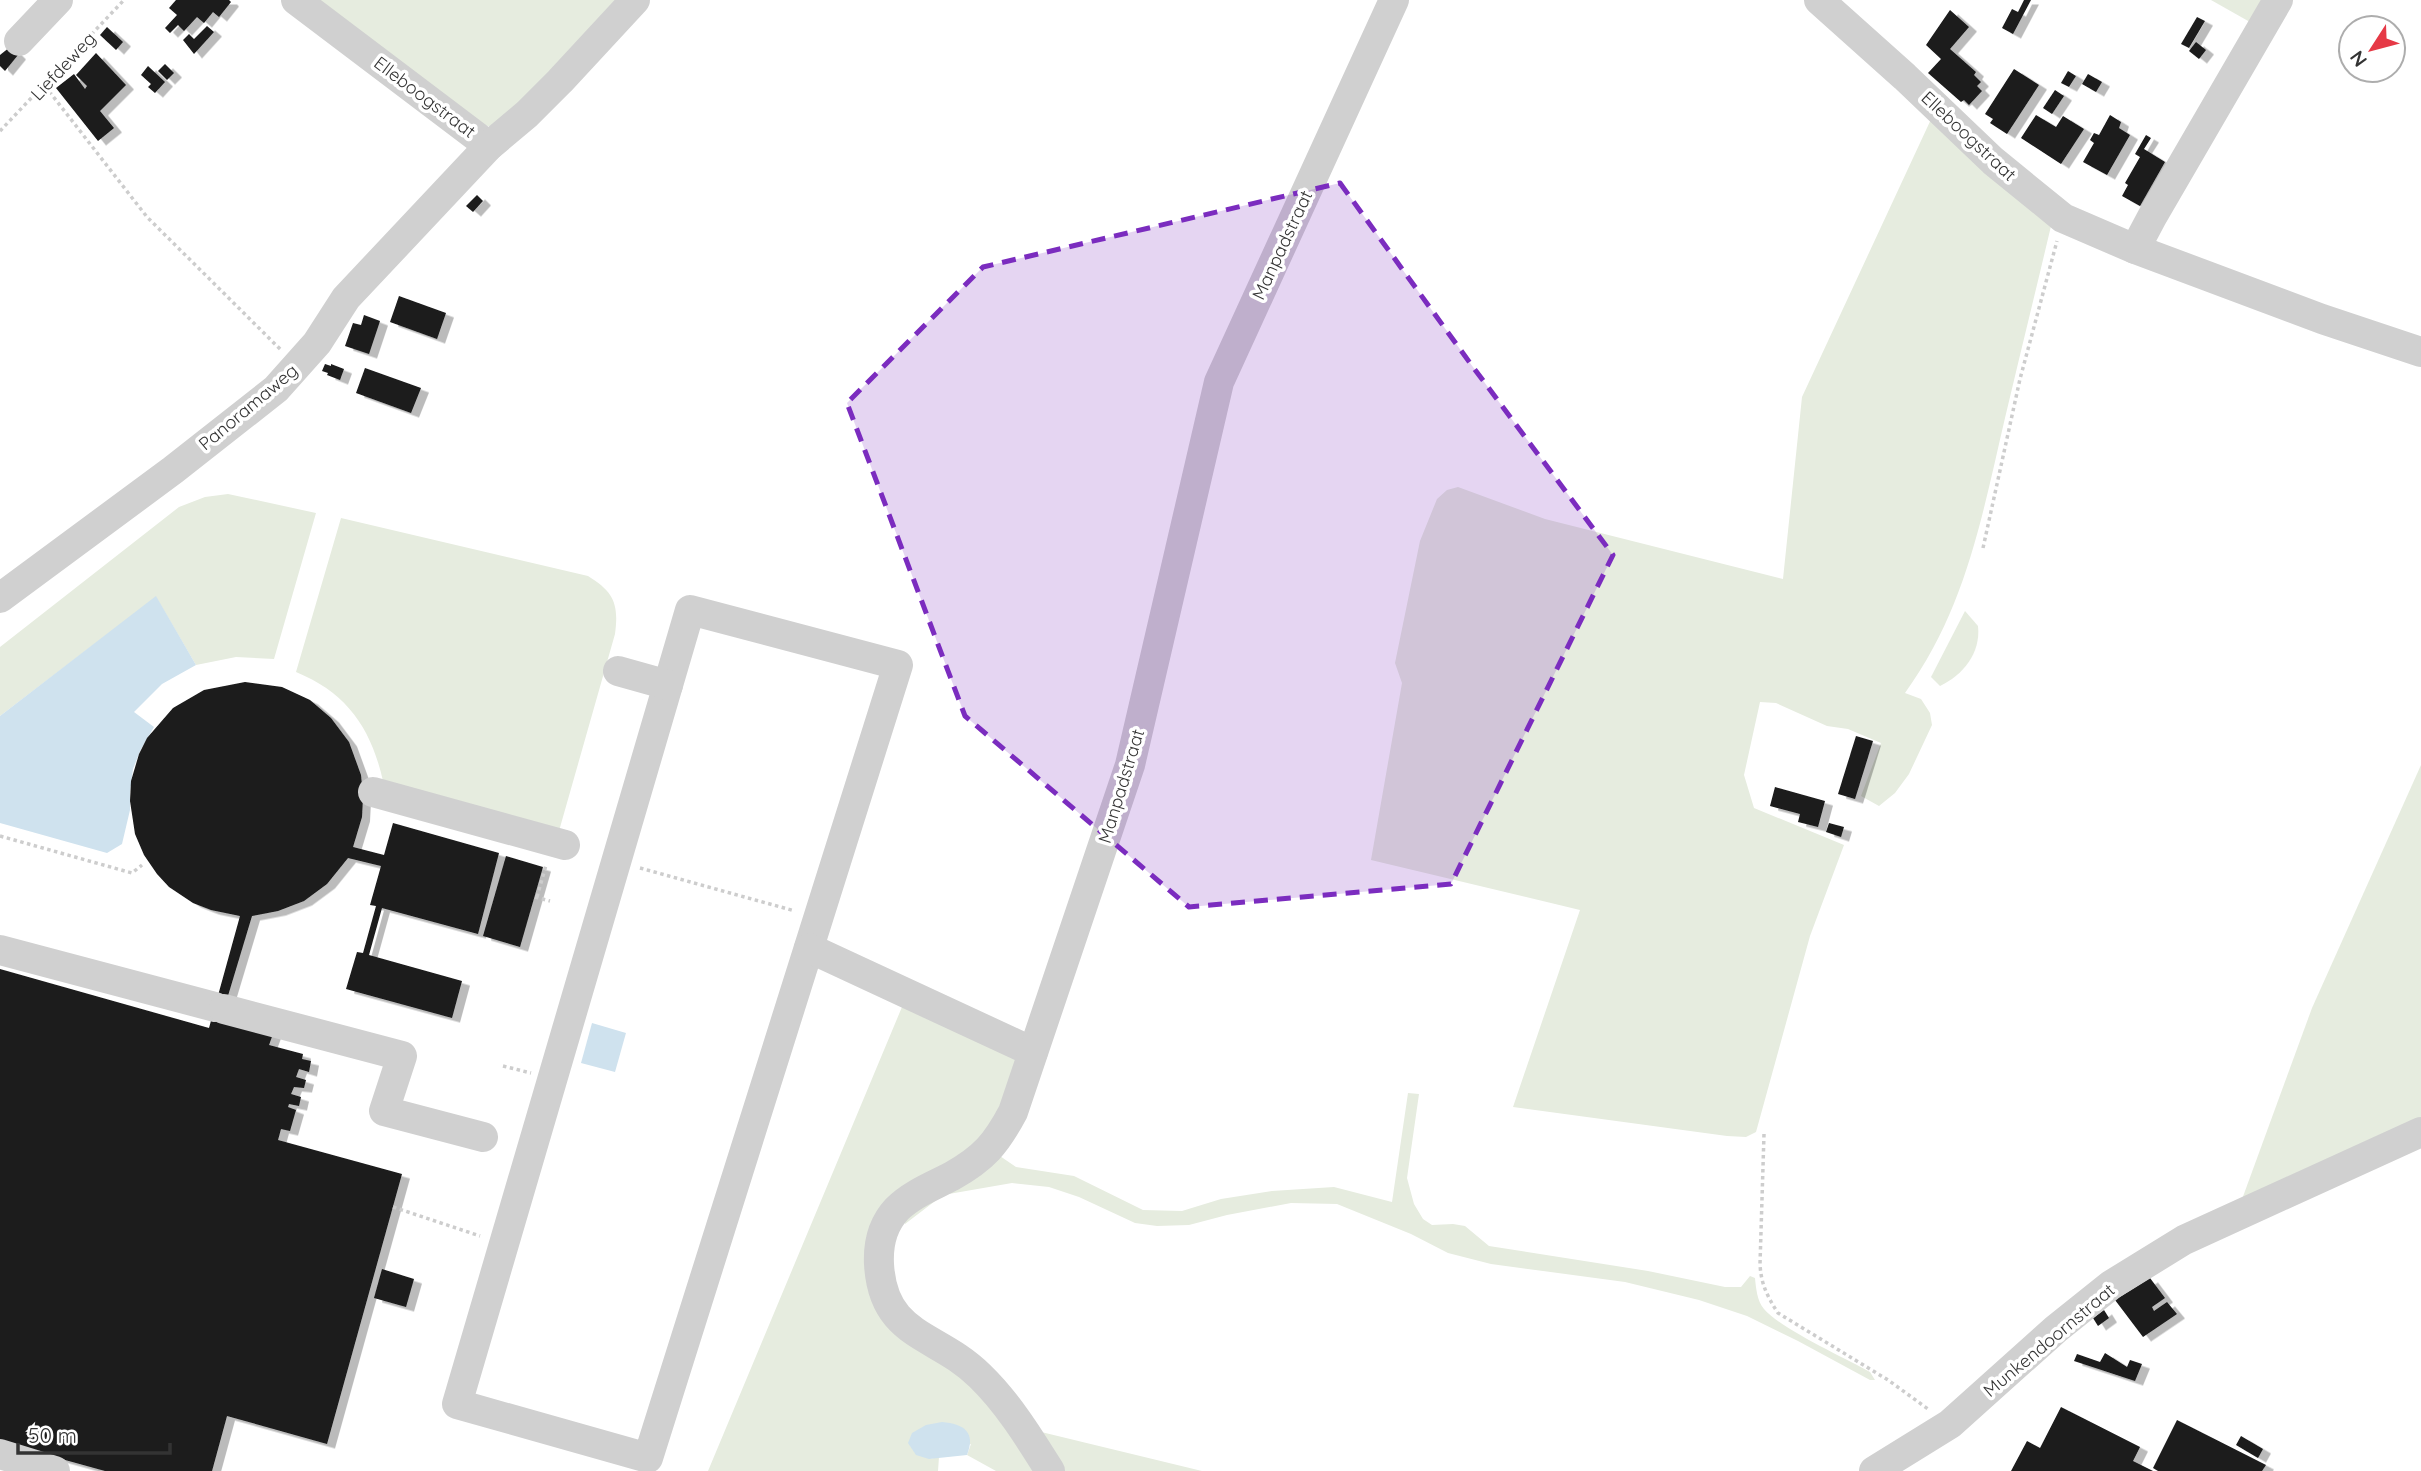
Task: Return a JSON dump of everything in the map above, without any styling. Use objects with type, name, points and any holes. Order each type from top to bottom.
[{"type":"street","points":[[19,41],[58,0]]},
{"type":"street","name":"Elleboogstraat","points":[[296,0],[489,146],[527,114],[635,0]]},
{"type":"street","name":"Manpadstraat","points":[[1050,1471],[981,1377],[962,1360],[910,1329],[896,1316],[885,1301],[881,1287],[878,1256],[880,1240],[885,1226],[897,1210],[921,1191],[975,1162],[996,1142],[1013,1112],[1130,765],[1219,382],[1394,0]]},
{"type":"street","name":"Elleboogstraat","points":[[1819,0],[1993,161],[2063,218],[2135,249],[2322,319],[2421,352]]},
{"type":"street","points":[[2135,249],[2278,0]]},
{"type":"street","name":"Panoramaweg","points":[[0,598],[173,470],[275,389],[317,343],[346,298],[489,146]]},
{"type":"street","points":[[690,610],[898,665],[648,1458],[457,1404],[668,685],[690,610]]},
{"type":"street","points":[[618,671],[668,685]]},
{"type":"street","points":[[373,792],[558,843]]},
{"type":"street","points":[[809,948],[1033,1052]]},
{"type":"street","points":[[0,950],[402,1056],[384,1111],[483,1137]]},
{"type":"street","name":"Munkendoornstraat","points":[[1874,1471],[1950,1424],[2065,1322],[2111,1285],[2147,1262],[2184,1240],[2421,1132]]},
{"type":"street","points":[[0,1454],[55,1471]]},
{"type":"path","name":"Liefdeweg","points":[[0,131],[124,0]]},
{"type":"path","points":[[45,86],[147,217],[298,366]]},
{"type":"path","points":[[1983,548],[2020,379],[2063,218]]},
{"type":"path","points":[[0,836],[132,873],[142,865]]},
{"type":"path","points":[[550,901],[536,897],[558,843]]},
{"type":"path","points":[[615,861],[818,918]]},
{"type":"path","points":[[503,1066],[533,1074]]},
{"type":"path","points":[[1764,1134],[1760,1264],[1761,1281],[1766,1295],[1778,1313],[1888,1380],[1950,1424]]},
{"type":"path","points":[[393,1207],[489,1239]]},
{"type":"highlighted area","points":[[1340,183],[1613,555],[1451,884],[1189,907],[965,716],[847,403],[983,267]]},
{"type":"shaded area","points":[[310,0],[620,0],[498,128],[483,125]]},
{"type":"shaded area","points":[[2211,0],[2273,0],[2257,26]]},
{"type":"shaded area","points":[[1933,115],[2051,226],[1969,561],[1943,628],[1905,693],[1921,699],[1930,713],[1932,725],[1909,774],[1895,793],[1879,806],[1861,796],[1881,743],[1848,729],[1827,726],[1776,703],[1760,702],[1744,775],[1754,808],[1844,845],[1810,936],[1756,1132],[1746,1137],[1727,1136],[1513,1107],[1580,910],[1371,860],[1402,683],[1395,663],[1420,541],[1437,499],[1447,490],[1458,487],[1545,519],[1783,579],[1802,397]]},
{"type":"shaded area","points":[[228,494],[316,513],[274,659],[236,657],[196,665],[156,597],[0,716],[0,647],[179,507],[205,497]]},
{"type":"shaded area","points":[[341,518],[588,576],[609,593],[615,607],[615,634],[559,831],[383,781],[372,745],[354,714],[329,690],[296,672]]},
{"type":"shaded area","points":[[1965,611],[1978,626],[1977,645],[1963,669],[1940,686],[1931,677]]},
{"type":"shaded area","points":[[2421,765],[2421,1123],[2241,1202],[2312,1008]]},
{"type":"shaded area","points":[[907,995],[1027,1049],[999,1125],[926,1182],[872,1264],[1042,1471],[996,1471],[967,1455],[971,1444],[929,1459],[939,1457],[938,1471],[708,1471]]},
{"type":"shaded area","points":[[1408,1093],[1419,1094],[1407,1178],[1414,1204],[1423,1219],[1432,1225],[1465,1226],[1489,1246],[1648,1271],[1725,1287],[1741,1287],[1750,1276],[1755,1278],[1762,1306],[1772,1317],[1798,1334],[1870,1372],[1875,1380],[1870,1380],[1747,1316],[1699,1300],[1625,1282],[1491,1264],[1448,1253],[1411,1234],[1337,1204],[1291,1203],[1189,1225],[1157,1226],[1135,1223],[1079,1197],[1049,1187],[1012,1183],[943,1195],[905,1224],[901,1218],[997,1154],[1016,1167],[1074,1176],[1143,1210],[1182,1211],[1221,1199],[1272,1191],[1334,1187],[1392,1202]]},
{"type":"shaded area","points":[[1033,1430],[1202,1471],[1057,1471]]},
{"type":"water","points":[[156,596],[196,665],[162,684],[134,712],[154,727],[133,769],[130,810],[122,844],[107,853],[0,823],[0,716]]},
{"type":"water","points":[[592,1023],[626,1033],[615,1072],[581,1063]]},
{"type":"water","points":[[942,1422],[962,1427],[966,1431],[970,1440],[967,1455],[929,1459],[916,1455],[908,1443],[912,1433],[926,1425]]},
{"type":"building","points":[[176,0],[231,2],[219,17],[213,12],[204,23],[197,17],[184,31],[178,25],[170,33],[165,28],[177,15],[169,8]]},
{"type":"building","points":[[2024,0],[2031,0],[2013,34],[2002,28],[2012,9],[2018,12]]},
{"type":"building","points":[[1950,10],[1969,27],[1950,49],[1976,72],[1974,75],[1981,82],[1977,86],[1982,91],[1969,105],[1964,100],[1961,102],[1928,73],[1941,59],[1926,45]]},
{"type":"building","points":[[2197,17],[2205,21],[2189,48],[2181,44]]},
{"type":"building","points":[[207,26],[214,32],[194,54],[183,40],[189,34],[194,39]]},
{"type":"building","points":[[107,27],[123,42],[116,50],[100,35]]},
{"type":"building","points":[[2196,42],[2206,50],[2199,59],[2189,51]]},
{"type":"building","points":[[10,47],[18,55],[5,71],[0,66],[0,55]]},
{"type":"building","points":[[96,53],[126,85],[100,111],[114,128],[98,141],[56,88],[74,74],[85,89],[87,86],[76,75]]},
{"type":"building","points":[[165,64],[174,73],[167,80],[158,71]]},
{"type":"building","points":[[148,66],[165,82],[155,93],[148,87],[151,84],[141,75]]},
{"type":"building","points":[[2014,69],[2039,85],[2007,134],[1990,123],[1993,119],[1985,114]]},
{"type":"building","points":[[2068,71],[2076,76],[2069,87],[2061,83]]},
{"type":"building","points":[[2088,74],[2102,82],[2096,92],[2082,84]]},
{"type":"building","points":[[2055,90],[2064,96],[2052,114],[2043,108]]},
{"type":"building","points":[[2036,115],[2056,127],[2063,116],[2084,129],[2061,164],[2021,138]]},
{"type":"building","points":[[2110,115],[2121,122],[2119,128],[2130,135],[2107,175],[2083,162],[2094,143],[2090,140],[2094,133],[2099,135]]},
{"type":"building","points":[[2146,135],[2151,138],[2144,149],[2165,162],[2140,206],[2122,196],[2128,185],[2125,183],[2140,157],[2135,154]]},
{"type":"building","points":[[477,195],[483,201],[473,212],[466,206]]},
{"type":"building","points":[[399,296],[446,313],[437,339],[390,322]]},
{"type":"building","points":[[364,315],[380,321],[369,354],[345,346],[353,323],[361,325]]},
{"type":"building","points":[[325,364],[344,369],[340,380],[322,371]]},
{"type":"building","points":[[365,368],[421,388],[411,413],[356,393]]},
{"type":"building","points":[[245,682],[282,687],[310,700],[331,718],[349,742],[361,775],[363,797],[362,817],[353,847],[384,855],[393,823],[499,853],[478,934],[382,908],[369,955],[462,981],[452,1018],[346,989],[357,952],[363,953],[376,906],[370,905],[381,866],[348,858],[327,884],[304,901],[278,911],[252,916],[221,1019],[273,1034],[269,1045],[303,1054],[302,1059],[311,1061],[309,1072],[299,1069],[296,1077],[306,1080],[304,1088],[294,1087],[291,1094],[301,1097],[299,1106],[289,1104],[288,1107],[296,1110],[290,1131],[281,1129],[278,1140],[402,1174],[327,1444],[227,1416],[212,1471],[105,1471],[0,1442],[0,969],[209,1028],[240,916],[193,903],[169,887],[157,874],[144,855],[135,834],[130,801],[131,781],[147,738],[173,708],[204,690]]},
{"type":"building","points":[[1856,736],[1873,741],[1855,799],[1838,794]]},
{"type":"building","points":[[1775,787],[1825,801],[1818,827],[1798,822],[1800,814],[1770,806]]},
{"type":"building","points":[[1829,823],[1844,827],[1841,837],[1826,832]]},
{"type":"building","points":[[506,856],[543,867],[520,947],[483,936]]},
{"type":"building","points":[[382,1269],[414,1279],[406,1307],[374,1298]]},
{"type":"building","points":[[2150,1278],[2165,1298],[2152,1307],[2154,1311],[2167,1302],[2177,1314],[2143,1337],[2115,1300]]},
{"type":"building","points":[[2104,1310],[2109,1318],[2098,1326],[2093,1318]]},
{"type":"building","points":[[2105,1353],[2127,1367],[2130,1360],[2142,1364],[2135,1381],[2074,1361],[2077,1354],[2100,1362]]},
{"type":"building","points":[[2061,1407],[2140,1447],[2133,1461],[2153,1471],[2011,1471],[2027,1441],[2040,1448]]},
{"type":"building","points":[[2177,1420],[2266,1465],[2262,1471],[2158,1471],[2153,1468]]},
{"type":"building","points":[[2241,1436],[2263,1449],[2258,1458],[2236,1445]]}]
